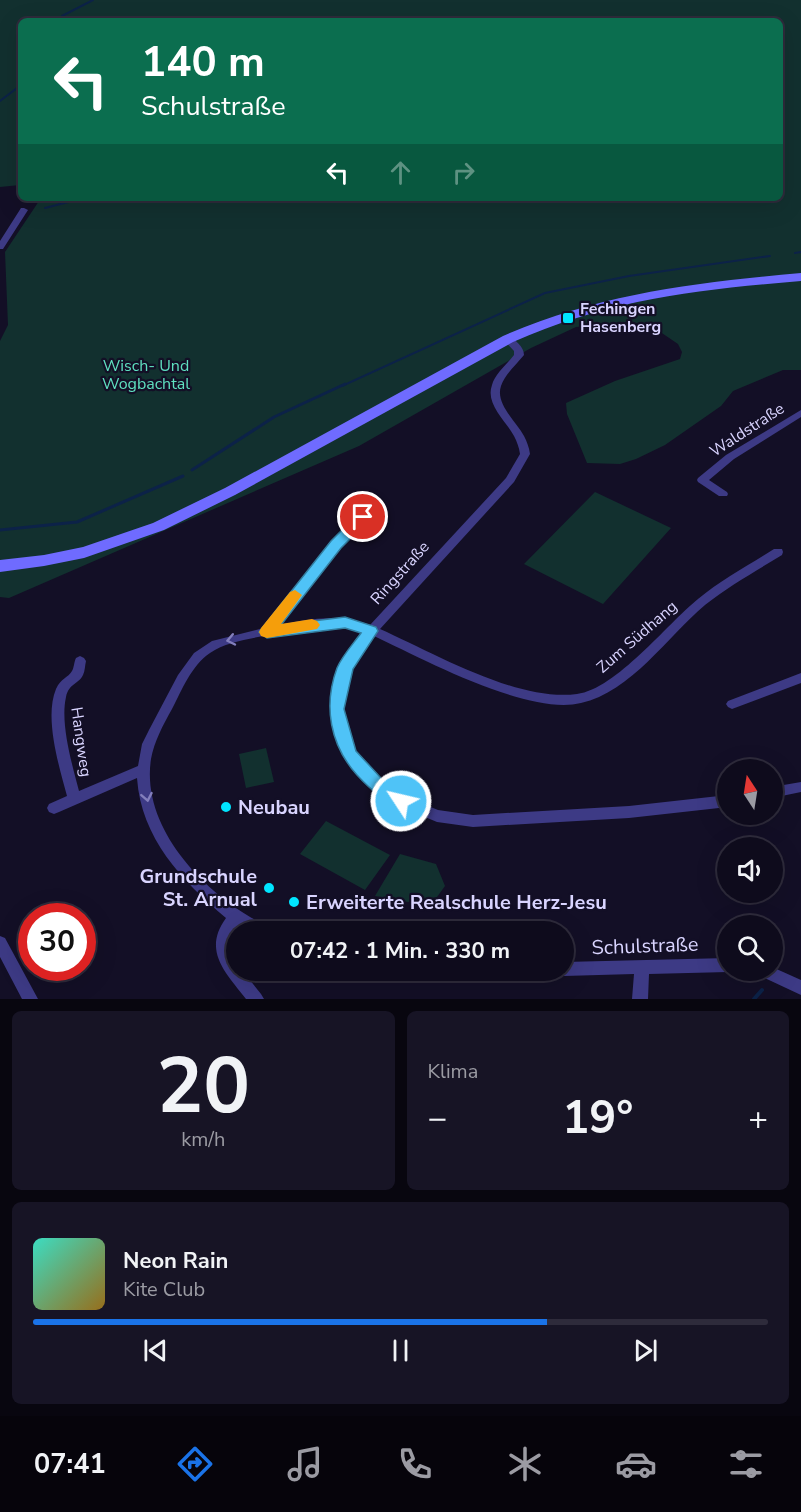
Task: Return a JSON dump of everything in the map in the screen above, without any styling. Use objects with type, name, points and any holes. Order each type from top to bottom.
[{"type":"main road","points":[[0,566],[59,560],[90,553],[169,524],[508,339],[559,316],[620,298],[693,286],[801,277]]},
{"type":"street","points":[[0,247],[24,210]]},
{"type":"street","name":"Ringstraße","points":[[508,339],[519,350],[519,355],[495,387],[495,395],[501,411],[522,436],[525,454],[520,465],[371,631],[345,668],[336,709],[345,747],[350,756],[375,783],[401,801],[437,816],[473,821],[629,812],[717,802]]},
{"type":"street","name":"Waldstraße","points":[[723,494],[702,480],[729,457],[801,413]]},
{"type":"street","points":[[267,632],[336,545],[377,503]]},
{"type":"street","name":"Zum Südhang","points":[[371,631],[505,689],[549,699],[581,699],[618,679],[702,602],[778,552]]},
{"type":"street","points":[[243,921],[235,917],[175,858],[158,832],[148,806],[142,770],[145,752],[153,733],[176,689],[200,652],[209,645],[267,632],[345,622],[371,631]]},
{"type":"street","name":"Hangweg","points":[[74,799],[68,773],[59,700],[63,687],[77,675],[80,661]]},
{"type":"street","points":[[732,704],[801,678]]},
{"type":"street","name":"Hangweg","points":[[54,808],[142,770]]},
{"type":"street","points":[[783,791],[801,787]]},
{"type":"street","points":[[235,917],[223,930],[220,944],[223,956],[256,999]]},
{"type":"street","points":[[0,943],[30,999]]},
{"type":"street","name":"Schulstraße","points":[[574,969],[717,965]]},
{"type":"street","points":[[640,999],[642,968]]},
{"type":"street","points":[[783,979],[801,988]]},
{"type":"green space","name":"Wisch- Und Wogbachtal","points":[[0,0],[801,0],[801,370],[783,370],[733,391],[721,406],[665,445],[636,459],[620,464],[587,463],[567,414],[566,403],[615,381],[680,359],[682,352],[678,344],[650,325],[627,322],[576,327],[531,348],[359,446],[9,598],[0,597],[0,341],[8,325],[5,252],[39,201],[783,201],[783,18],[18,18],[18,185],[0,187]]},
{"type":"green space","points":[[595,492],[671,528],[603,604],[524,564]]},
{"type":"green space","points":[[266,748],[274,782],[246,788],[239,754]]},
{"type":"green space","points":[[326,821],[390,855],[365,890],[300,854]]},
{"type":"green space","points":[[400,854],[436,864],[445,886],[437,897],[408,902],[375,896]]},
{"type":"waterway","points":[[60,18],[93,0]]},
{"type":"waterway","points":[[0,101],[18,87]]},
{"type":"waterway","points":[[45,208],[72,201]]},
{"type":"waterway","points":[[795,253],[801,252]]},
{"type":"waterway","points":[[342,386],[545,293],[629,276],[770,256]]},
{"type":"waterway","points":[[192,470],[274,417],[345,384]]},
{"type":"waterway","points":[[0,530],[77,522],[183,476]]},
{"type":"waterway","points":[[754,999],[762,990]]},
{"type":"slow traffic","points":[[295,595],[275,618],[267,632],[312,625]]},
{"type":"place","name":"Fechingen Hasenberg","points":[[568,318]]},
{"type":"place","name":"Neubau","points":[[226,807]]},
{"type":"place","name":"Grundschule St. Arnual","points":[[269,888]]},
{"type":"place","name":"Erweiterte Realschule Herz-Jesu","points":[[294,902]]},
{"type":"route","points":[[363,517],[336,545],[275,618],[267,632],[320,623],[345,622],[371,631],[345,668],[336,709],[345,747],[350,756],[375,783],[401,801]]}]
